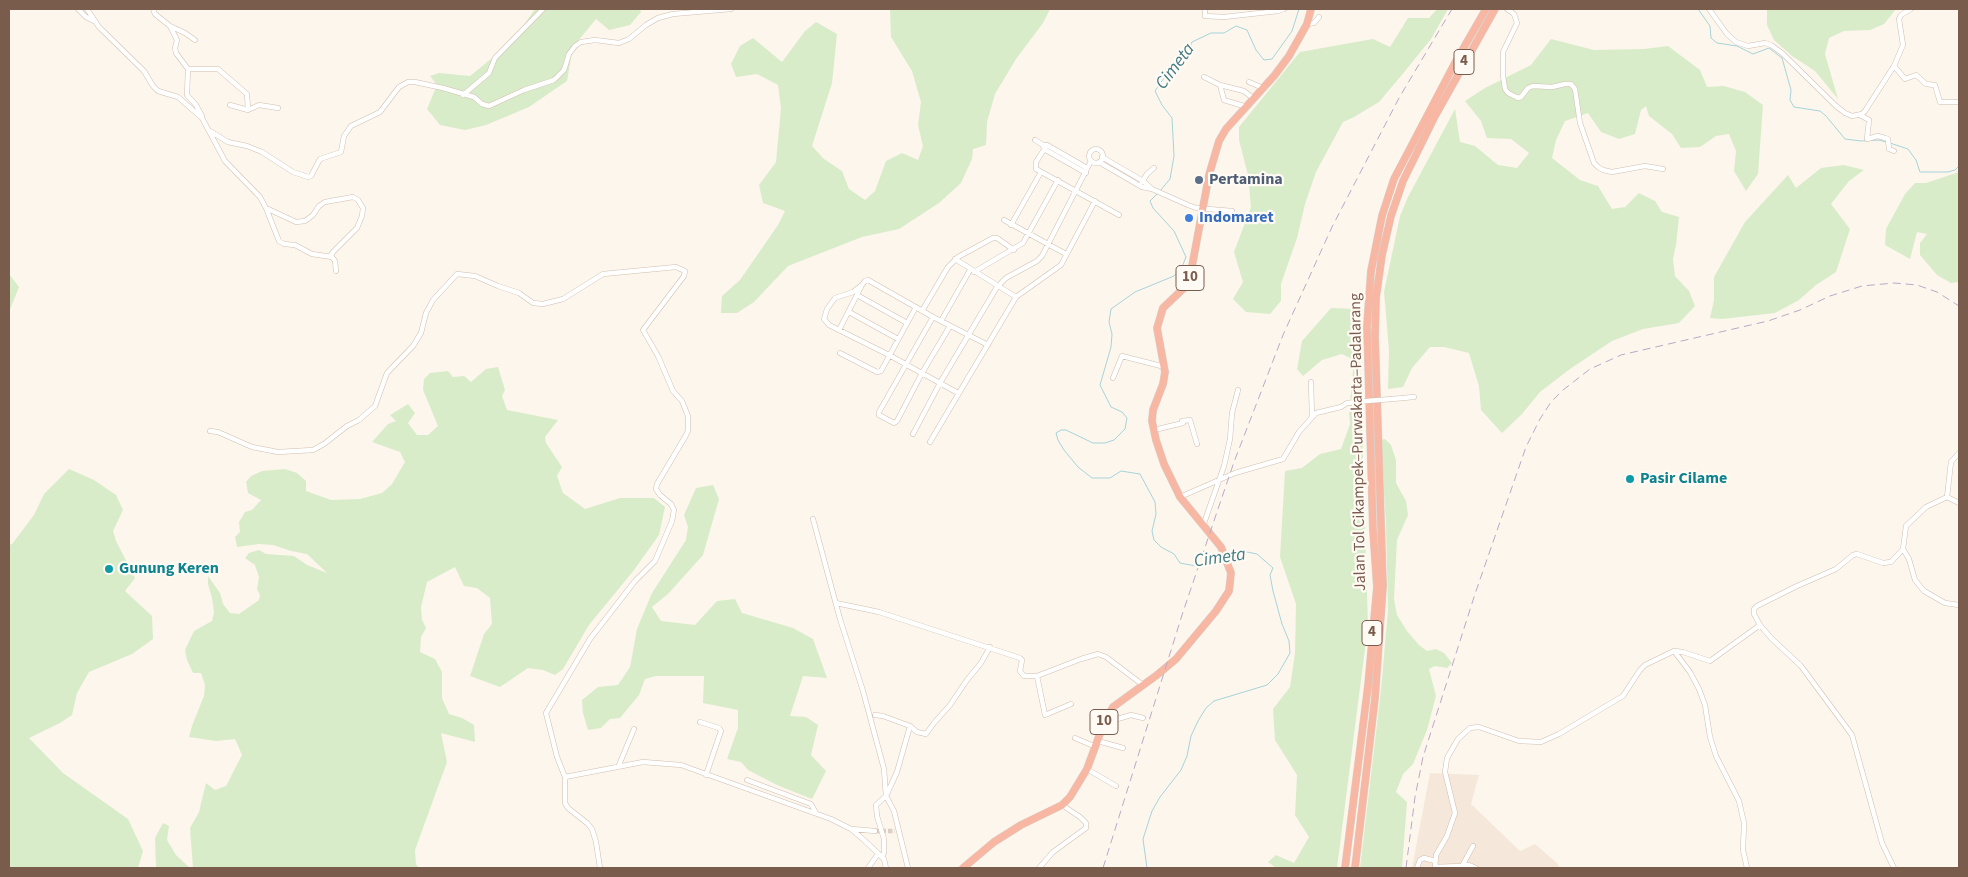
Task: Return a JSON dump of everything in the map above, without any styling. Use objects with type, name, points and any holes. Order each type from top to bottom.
[{"type":"highway","name":"10","points":[[963,868],[974,857],[1006,834],[1062,805],[1074,793],[1087,769],[1105,720],[1117,703],[1176,658],[1224,600],[1231,585],[1228,562],[1221,547],[1180,497],[1164,464],[1154,430],[1152,421],[1153,410],[1163,384],[1165,367],[1158,338],[1158,320],[1167,303],[1188,281],[1195,258],[1209,175],[1219,141],[1226,129],[1274,76],[1289,56],[1307,24],[1311,9]]},
{"type":"highway","name":"Jalan Tol Cikampek–Purwakarta–Padalarang","points":[[1355,868],[1375,698],[1383,586],[1374,337],[1382,255],[1397,197],[1431,115],[1486,9]]},
{"type":"highway","name":"Jalan Tol Cikampek–Purwakarta–Padalarang","points":[[1345,868],[1368,686],[1377,587],[1373,530],[1367,326],[1368,296],[1376,243],[1394,179],[1495,9]]},
{"type":"street","points":[[78,9],[86,17],[94,21]]},
{"type":"street","points":[[87,9],[94,21],[124,54],[144,71],[152,86],[158,91],[178,97],[202,118],[226,161],[254,190],[266,208],[279,241],[296,246],[312,254],[330,257],[335,261],[336,270]]},
{"type":"street","points":[[153,9],[154,14],[194,40]]},
{"type":"street","points":[[463,95],[489,73],[495,58],[543,9]]},
{"type":"street","points":[[210,131],[228,142],[247,146],[262,152],[293,172],[308,177],[311,176],[320,159],[340,152],[344,136],[351,126],[380,112],[390,102],[395,92],[404,85],[415,82],[474,97],[487,106],[494,105],[524,90],[554,80],[564,70],[569,54],[581,42],[595,40],[619,43],[629,39],[658,18],[673,14],[731,9]]},
{"type":"street","points":[[1205,9],[1206,16],[1224,17],[1284,9]]},
{"type":"street","points":[[1509,9],[1514,14],[1517,23],[1503,52],[1502,76],[1508,93],[1521,98],[1528,88],[1533,86],[1552,87],[1571,84],[1574,89],[1580,123],[1594,163],[1598,167],[1612,172],[1645,166],[1663,168]]},
{"type":"street","points":[[1710,9],[1727,34],[1736,42],[1748,46],[1765,43],[1771,45],[1782,53],[1845,114],[1852,116],[1865,112],[1894,66],[1903,45],[1899,19],[1911,9]]},
{"type":"street","points":[[1307,24],[1314,23],[1319,17]]},
{"type":"street","points":[[170,26],[177,40],[176,53],[188,69],[187,95],[201,111],[202,118]]},
{"type":"street","points":[[1894,66],[1905,79],[1915,75],[1926,84],[1935,85],[1940,102],[1959,102]]},
{"type":"street","points":[[188,69],[218,69],[247,94],[248,110]]},
{"type":"street","points":[[1204,77],[1220,85],[1244,90],[1254,99]]},
{"type":"street","points":[[1249,82],[1263,88]]},
{"type":"street","points":[[1220,85],[1224,100],[1247,107]]},
{"type":"street","points":[[230,105],[248,110],[259,105],[278,108]]},
{"type":"street","points":[[1860,115],[1869,120],[1867,139],[1878,136],[1888,143],[1889,150],[1894,150]]},
{"type":"street","points":[[1035,140],[1086,171]]},
{"type":"street","points":[[1045,146],[1035,165],[1036,169],[1075,193],[1119,215]]},
{"type":"street","points":[[913,434],[940,383],[997,287],[1006,278],[1037,261],[1048,244],[1092,162],[1090,153],[1094,150],[1100,151],[1102,157],[1143,181],[1154,190]]},
{"type":"street","points":[[1099,162],[1102,157]]},
{"type":"street","points":[[1092,162],[1099,162],[1140,186],[1154,190],[1188,206],[1232,211]]},
{"type":"street","points":[[1140,186],[1147,174],[1154,168]]},
{"type":"street","points":[[1011,225],[1042,172]]},
{"type":"street","points":[[941,321],[972,271],[1024,244],[1057,181]]},
{"type":"street","points":[[266,208],[296,222],[305,221],[325,202],[352,197],[358,200],[363,208],[357,228],[330,257]]},
{"type":"street","points":[[930,442],[1016,297],[1056,269],[1095,203]]},
{"type":"street","points":[[1004,220],[1028,235],[1066,254]]},
{"type":"street","points":[[922,311],[955,260],[993,238],[997,238],[1014,250]]},
{"type":"street","points":[[955,260],[1016,297]]},
{"type":"street","points":[[210,431],[218,432],[252,447],[278,452],[313,450],[324,444],[359,420],[375,406],[387,373],[413,346],[421,332],[426,313],[433,300],[457,274],[475,276],[498,286],[519,292],[533,303],[543,304],[563,299],[603,274],[676,267],[682,268],[685,271],[684,276],[643,330],[658,356],[673,391],[682,401],[688,416],[688,431],[668,464],[656,489],[671,504],[674,510],[672,521],[655,561],[635,581],[590,639],[547,709],[547,724],[565,777],[565,803],[568,808],[587,822],[592,829],[600,868]]},
{"type":"street","points":[[839,330],[862,285],[865,280],[868,280],[933,317],[988,345]]},
{"type":"street","points":[[862,285],[852,292],[835,298],[824,316],[826,323],[958,393]]},
{"type":"street","points":[[857,295],[907,323]]},
{"type":"street","points":[[840,354],[877,372],[881,371],[916,307]]},
{"type":"street","points":[[849,312],[898,339]]},
{"type":"street","points":[[933,317],[878,412],[879,415],[894,423],[897,421],[922,373],[950,326]]},
{"type":"street","points":[[1113,378],[1122,356],[1165,367]]},
{"type":"street","points":[[1311,382],[1312,417]]},
{"type":"street","points":[[1203,526],[1224,466],[1232,413],[1238,390]]},
{"type":"street","points":[[1180,497],[1244,470],[1283,459],[1296,436],[1312,417],[1319,412],[1340,408],[1346,403],[1414,397]]},
{"type":"street","points":[[1154,430],[1190,420],[1197,444]]},
{"type":"street","points":[[1948,497],[1951,462],[1959,453]]},
{"type":"street","points":[[1948,497],[1959,503]]},
{"type":"street","points":[[1948,497],[1926,507],[1906,526],[1903,549],[1909,559],[1915,580],[1924,591],[1945,603],[1959,605]]},
{"type":"street","points":[[813,519],[840,619],[863,691],[884,769],[886,796],[894,811],[897,831],[908,868]]},
{"type":"street","points":[[1894,868],[1882,843],[1852,735],[1801,666],[1760,625],[1754,614],[1754,609],[1836,569],[1848,557],[1857,554],[1887,563],[1903,549]]},
{"type":"street","points":[[836,603],[879,612],[990,647],[1021,659],[1021,675],[1027,677],[1037,676],[1098,654],[1106,657],[1143,685]]},
{"type":"street","points":[[1476,868],[1470,864],[1435,868],[1435,861],[1455,813],[1445,772],[1447,758],[1450,750],[1464,733],[1470,728],[1479,728],[1519,741],[1541,742],[1559,734],[1618,700],[1628,691],[1640,670],[1646,664],[1679,651],[1710,661],[1760,625]]},
{"type":"street","points":[[875,715],[910,726],[917,732],[926,734],[982,663],[990,647]]},
{"type":"street","points":[[1674,652],[1690,672],[1699,689],[1705,705],[1710,738],[1716,756],[1739,801],[1744,823],[1744,850],[1747,868]]},
{"type":"street","points":[[1037,676],[1045,715],[1070,704]]},
{"type":"street","points":[[1105,720],[1114,720],[1131,715],[1143,718]]},
{"type":"street","points":[[700,722],[721,730],[706,774]]},
{"type":"street","points":[[868,868],[884,853],[884,839],[876,806],[886,796],[897,772],[910,726]]},
{"type":"street","points":[[619,765],[634,729]]},
{"type":"street","points":[[1075,738],[1123,748]]},
{"type":"street","points":[[565,777],[619,765],[643,762],[681,766],[816,813],[850,829],[880,856],[886,868]]},
{"type":"street","points":[[1087,769],[1116,786]]},
{"type":"street","points":[[747,780],[812,804],[816,813]]},
{"type":"street","points":[[1039,868],[1053,852],[1086,828],[1086,823],[1080,817],[1062,805]]},
{"type":"street","points":[[850,829],[875,831]]},
{"type":"street","points":[[1463,865],[1473,846]]},
{"type":"street","points":[[1417,868],[1420,860],[1429,859],[1435,861]]},
{"type":"shaded area","points":[[1430,773],[1479,775],[1471,804],[1520,851],[1535,844],[1557,863],[1560,868],[1412,868]]},
{"type":"green space","points":[[535,9],[640,9],[641,12],[630,25],[609,30],[596,19],[573,47],[567,81],[529,107],[486,125],[465,130],[440,125],[427,109],[437,85],[430,76],[439,73],[470,76],[502,50],[519,32]]},
{"type":"green space","points":[[890,9],[1050,9],[1043,23],[1016,59],[995,94],[987,122],[986,145],[973,149],[972,159],[961,183],[939,203],[899,229],[862,237],[788,266],[754,302],[737,313],[721,313],[722,296],[740,280],[778,225],[785,211],[763,203],[759,185],[776,162],[781,108],[778,85],[757,74],[736,77],[731,64],[740,46],[753,38],[782,62],[805,31],[816,22],[837,34],[832,83],[812,146],[824,159],[842,171],[849,189],[865,200],[875,191],[886,161],[902,153],[918,160],[923,146],[918,125],[921,102],[912,71],[891,37]]},
{"type":"green space","points":[[1437,9],[1448,9],[1431,39],[1379,102],[1343,122],[1316,172],[1305,204],[1297,238],[1281,284],[1281,301],[1270,314],[1246,312],[1233,299],[1243,282],[1234,252],[1251,207],[1248,175],[1239,140],[1239,127],[1300,52],[1373,39],[1390,47],[1408,18],[1429,18]]},
{"type":"green space","points":[[1767,9],[1896,9],[1884,24],[1870,30],[1844,31],[1829,38],[1825,54],[1838,99],[1815,71],[1792,56],[1774,40],[1767,25]]},
{"type":"green space","points":[[1551,39],[1594,50],[1644,49],[1668,46],[1700,70],[1707,87],[1724,86],[1745,92],[1763,105],[1758,174],[1746,191],[1734,171],[1736,151],[1729,134],[1716,136],[1700,147],[1681,148],[1672,134],[1649,116],[1646,106],[1641,110],[1635,134],[1619,139],[1601,132],[1588,113],[1565,121],[1556,140],[1552,158],[1580,180],[1598,186],[1612,209],[1625,207],[1639,193],[1655,201],[1662,212],[1679,217],[1673,259],[1675,276],[1689,291],[1695,306],[1679,323],[1643,329],[1612,341],[1540,392],[1522,414],[1502,433],[1481,410],[1479,386],[1469,353],[1444,347],[1430,347],[1412,368],[1403,387],[1388,389],[1389,350],[1384,292],[1400,216],[1408,197],[1455,109],[1460,142],[1475,146],[1498,165],[1517,168],[1529,153],[1511,139],[1487,138],[1481,121],[1465,101],[1485,88],[1531,65]]},
{"type":"green space","points":[[1844,165],[1864,170],[1849,181],[1831,204],[1850,229],[1836,272],[1816,285],[1799,300],[1775,313],[1722,319],[1710,318],[1714,300],[1714,277],[1745,222],[1788,175],[1796,188],[1821,168]]},
{"type":"green space","points":[[1959,172],[1959,282],[1951,283],[1937,275],[1920,255],[1920,243],[1927,234],[1917,232],[1910,259],[1885,245],[1886,229],[1905,194],[1915,183],[1926,183]]},
{"type":"green space","points":[[9,274],[19,287],[9,312]]},
{"type":"green space","points":[[1331,308],[1356,309],[1360,366],[1368,625],[1337,868],[1276,868],[1268,862],[1276,855],[1294,863],[1309,837],[1295,815],[1297,775],[1275,740],[1273,709],[1290,687],[1295,653],[1296,604],[1280,557],[1285,471],[1302,468],[1320,454],[1341,449],[1350,424],[1349,412],[1354,360],[1342,354],[1322,360],[1303,376],[1297,369],[1302,341]]},
{"type":"green space","points":[[498,367],[505,390],[502,396],[507,410],[558,420],[545,437],[546,443],[562,467],[557,476],[563,493],[585,509],[620,498],[654,498],[665,507],[659,535],[634,570],[589,625],[563,669],[555,675],[543,670],[528,668],[500,687],[470,676],[484,634],[492,624],[490,598],[477,588],[464,586],[455,567],[427,582],[421,607],[422,620],[426,628],[421,637],[420,652],[435,659],[442,672],[442,698],[449,714],[462,718],[474,725],[475,742],[441,733],[447,762],[415,850],[416,864],[419,868],[193,868],[190,828],[199,812],[206,783],[215,790],[226,786],[242,755],[235,739],[216,741],[189,737],[204,696],[205,685],[201,673],[193,673],[185,650],[194,631],[212,621],[214,612],[208,576],[220,593],[223,604],[230,613],[239,614],[259,600],[260,595],[257,589],[259,577],[255,565],[245,558],[249,553],[259,550],[266,554],[294,556],[307,565],[327,573],[307,554],[273,545],[259,544],[237,547],[235,537],[240,532],[239,522],[245,512],[252,510],[261,500],[248,493],[246,482],[251,476],[262,471],[285,469],[297,473],[306,481],[306,491],[331,500],[360,499],[382,493],[392,484],[405,462],[400,452],[372,442],[388,424],[396,421],[390,415],[408,404],[415,413],[408,423],[417,435],[428,435],[438,426],[423,390],[424,379],[430,373],[448,371],[453,377],[464,376],[471,382],[486,369]]},
{"type":"green space","points":[[1385,439],[1391,445],[1396,460],[1396,483],[1406,501],[1408,515],[1397,540],[1394,599],[1397,615],[1419,645],[1427,651],[1436,649],[1444,653],[1452,663],[1447,668],[1435,666],[1429,669],[1436,696],[1427,730],[1413,764],[1403,774],[1396,792],[1407,802],[1402,868],[1360,868],[1381,690],[1388,610],[1381,440]]},
{"type":"green space","points":[[69,469],[94,480],[116,495],[123,510],[113,531],[116,541],[135,578],[125,591],[152,616],[153,639],[132,654],[89,672],[77,693],[72,715],[29,738],[63,773],[128,819],[143,851],[138,868],[9,868],[9,545],[12,544],[34,515],[44,494]]},
{"type":"green space","points":[[713,485],[719,499],[703,555],[668,594],[652,607],[661,621],[695,625],[717,601],[735,599],[742,613],[793,628],[813,639],[827,678],[803,676],[790,716],[806,717],[818,725],[811,755],[826,771],[812,799],[777,785],[748,770],[741,762],[727,759],[738,728],[738,710],[703,703],[704,676],[656,676],[645,679],[639,695],[620,718],[610,719],[601,728],[588,730],[583,713],[582,700],[598,687],[618,685],[630,667],[637,629],[652,593],[686,540],[688,527],[684,515],[696,488]]},
{"type":"green space","points":[[163,823],[169,826],[167,840],[176,855],[190,868],[156,868],[155,838]]},
{"type":"waterway","name":"Cimeta","points":[[1160,191],[1170,179],[1174,156],[1172,118],[1162,105],[1155,91],[1164,78],[1185,59],[1192,42],[1211,33],[1224,33],[1236,26],[1247,30],[1256,50],[1264,60],[1272,59],[1292,31],[1299,9]]},
{"type":"waterway","points":[[1698,9],[1710,26],[1711,38],[1717,43],[1737,46],[1753,54],[1769,48],[1782,58],[1791,90],[1790,100],[1794,107],[1820,111],[1845,139],[1886,142]]},
{"type":"waterway","points":[[1959,138],[1959,157]]},
{"type":"waterway","points":[[1890,143],[1908,149],[1916,160],[1920,172],[1948,172],[1955,170],[1959,166]]},
{"type":"waterway","name":"Cimeta","points":[[1157,194],[1150,201],[1153,208],[1174,231],[1186,257],[1182,267],[1174,276],[1135,292],[1111,309],[1109,322],[1112,334],[1111,347],[1100,385],[1111,407],[1122,412],[1127,418],[1125,429],[1114,440],[1105,443],[1093,443],[1066,430],[1056,433],[1064,450],[1078,467],[1092,478],[1110,478],[1121,471],[1140,474],[1155,502],[1156,514],[1152,531],[1154,540],[1161,547],[1174,554],[1180,563],[1196,566],[1222,558]]},
{"type":"waterway","name":"Cimeta","points":[[1147,868],[1143,839],[1152,811],[1160,797],[1181,770],[1187,756],[1191,736],[1206,708],[1214,701],[1267,685],[1278,674],[1290,653],[1289,641],[1273,591],[1270,575],[1273,568],[1257,554],[1247,552],[1228,556]]},
{"type":"tunnel","points":[[875,831],[895,831]]},
{"type":"railway","points":[[1103,868],[1183,612],[1234,462],[1283,335],[1332,227],[1399,98],[1452,9]]},
{"type":"railway","points":[[1406,868],[1415,797],[1423,757],[1475,594],[1526,447],[1551,402],[1590,369],[1621,355],[1768,321],[1800,310],[1830,296],[1862,286],[1894,283],[1917,285],[1937,292],[1959,306]]},
{"type":"place","name":"Pertamina","points":[[1199,180]]},
{"type":"place","name":"Indomaret","points":[[1189,218]]},
{"type":"place","name":"Pasir Cilame","points":[[1630,479]]},
{"type":"place","name":"Gunung Keren","points":[[109,569]]}]
